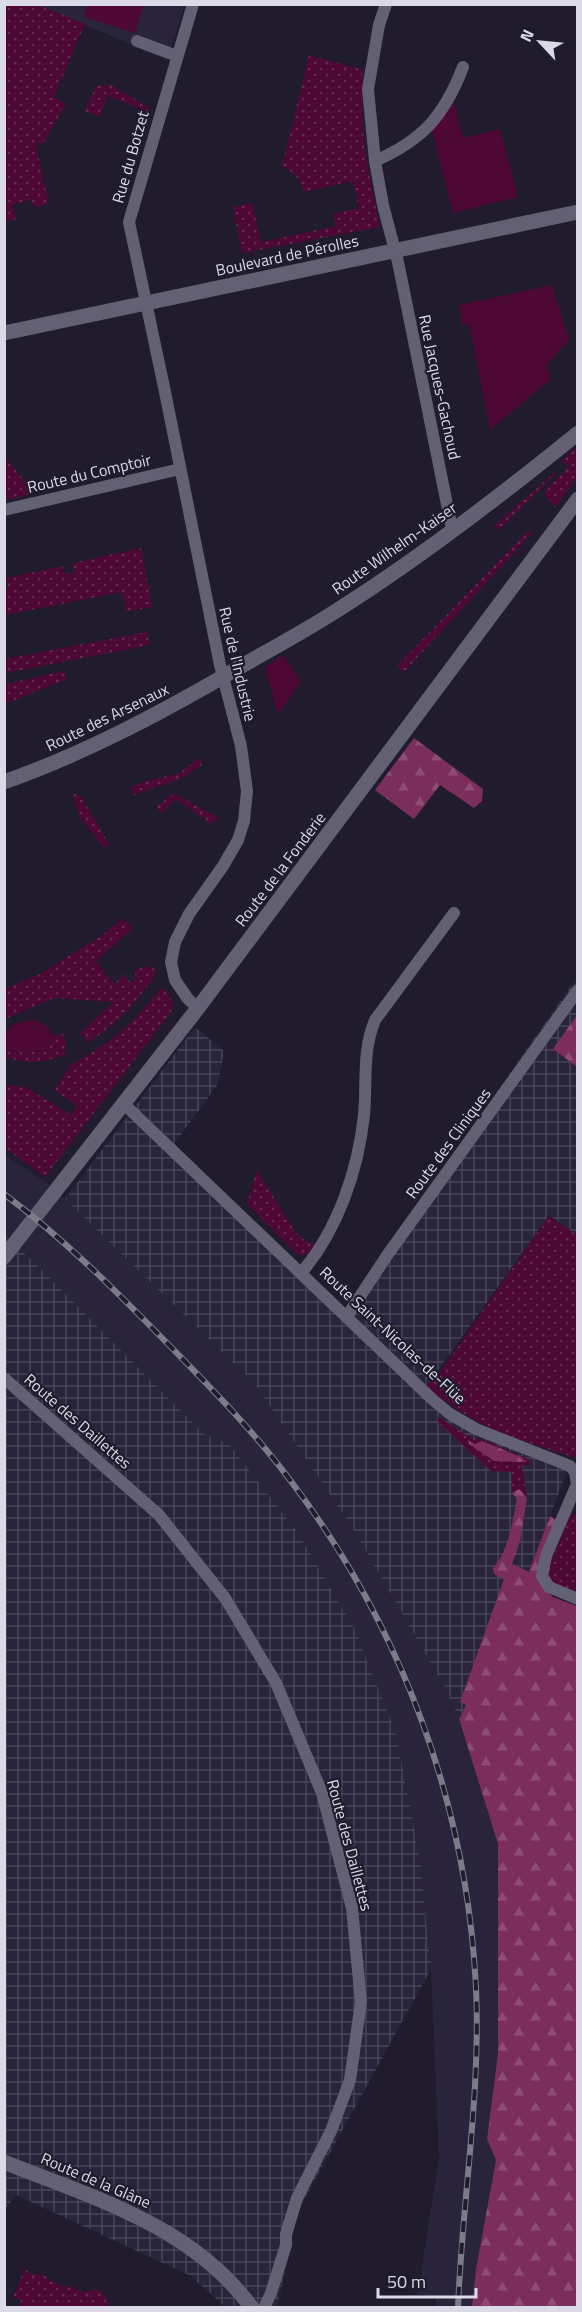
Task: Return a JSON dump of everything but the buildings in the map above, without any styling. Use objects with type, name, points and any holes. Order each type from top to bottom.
[{"type":"main road","name":"Boulevard de Pérolles","points":[[4,333],[578,213]]},
{"type":"main road","name":"Route Wilhelm-Kaiser","points":[[223,678],[328,616],[452,530],[578,433]]},
{"type":"main road","name":"Route de la Fonderie","points":[[8,1253],[198,1008],[576,503]]},
{"type":"main road","name":"Route des Arsenaux","points":[[4,782],[75,754],[161,712],[223,678]]},
{"type":"main road","name":"Route de la Glâne","points":[[4,2162],[99,2198],[153,2224],[185,2244],[216,2268],[252,2307]]},
{"type":"street","name":"Rue du Botzet","points":[[146,303],[129,222],[193,4]]},
{"type":"street","name":"Rue Jacques-Gachoud","points":[[386,4],[379,24],[368,89],[375,161],[452,530]]},
{"type":"street","points":[[137,41],[177,56]]},
{"type":"street","points":[[375,161],[415,140],[439,115],[452,96],[463,67]]},
{"type":"street","name":"Rue de l'Industrie","points":[[146,303],[223,678],[241,746],[247,791],[244,821],[238,840],[223,866],[189,914],[175,942],[171,962],[175,980],[188,999],[198,1008]]},
{"type":"street","name":"Route du Comptoir","points":[[4,510],[180,470]]},
{"type":"street","points":[[302,1272],[323,1243],[338,1215],[359,1149],[364,1116],[369,1036],[375,1020],[454,913]]},
{"type":"street","name":"Route des Cliniques","points":[[347,1316],[388,1254],[578,990]]},
{"type":"street","name":"Route Saint-Nicolas-de-Flüe","points":[[124,1105],[450,1414],[494,1437],[570,1466],[575,1472],[577,1484],[546,1556],[542,1576],[549,1587],[568,1597],[578,1599]]},
{"type":"street","name":"Route des Daillettes","points":[[4,1378],[159,1515],[225,1598],[276,1683],[322,1793],[352,1908],[362,2002],[350,2080],[331,2131],[297,2198],[286,2234],[286,2245],[271,2293],[264,2307]]},
{"type":"shaded area","points":[[87,4],[144,5],[135,33],[84,17]]},
{"type":"shaded area","points":[[4,5],[38,5],[85,24],[54,97],[66,104],[43,144],[35,142],[49,204],[34,207],[31,200],[12,205],[16,219],[5,222]]},
{"type":"shaded area","points":[[38,5],[184,5],[168,60],[147,52],[143,53],[144,50]]},
{"type":"shaded area","points":[[309,55],[363,70],[363,131],[380,227],[242,253],[233,207],[252,203],[261,242],[336,226],[333,214],[359,208],[353,181],[304,192],[296,176],[282,167]]},
{"type":"shaded area","points":[[111,85],[150,108],[149,112],[108,96],[99,117],[85,111],[96,86]]},
{"type":"shaded area","points":[[452,96],[463,138],[500,129],[518,197],[453,213],[430,124]]},
{"type":"shaded area","points":[[552,285],[569,340],[546,366],[551,379],[490,430],[469,324],[462,326],[459,305]]},
{"type":"shaded area","points":[[577,447],[577,478],[555,507],[545,496],[545,491],[569,466],[561,461]]},
{"type":"shaded area","points":[[5,457],[34,493],[5,500]]},
{"type":"shaded area","points":[[554,473],[556,474],[498,530],[494,526]]},
{"type":"shaded area","points":[[527,532],[533,532],[404,672],[397,666]]},
{"type":"shaded area","points":[[141,548],[152,607],[126,612],[122,592],[5,615],[5,588],[8,587],[6,578],[63,566],[64,574],[74,573],[73,563]]},
{"type":"shaded area","points":[[147,632],[150,645],[5,673],[5,659]]},
{"type":"shaded area","points":[[283,655],[301,681],[278,714],[265,667]]},
{"type":"shaded area","points":[[64,671],[67,679],[5,704],[5,684]]},
{"type":"shaded area","points":[[198,758],[203,764],[180,779],[134,795],[130,788],[142,782],[180,773]]},
{"type":"shaded area","points":[[73,793],[81,797],[109,844],[104,848],[79,816]]},
{"type":"shaded area","points":[[174,793],[218,818],[211,824],[176,799],[161,813],[156,807]]},
{"type":"shaded area","points":[[123,918],[133,928],[96,961],[114,984],[123,975],[131,983],[136,978],[134,970],[149,966],[156,970],[154,977],[140,996],[107,1029],[88,1043],[80,1033],[114,1002],[54,998],[5,1019],[5,989],[42,973],[104,934]]},
{"type":"shaded area","points":[[577,977],[577,1015],[553,1049],[577,1067],[577,1235],[549,1215],[422,1393],[470,1431],[568,1468],[530,1570],[459,1719],[445,1687],[352,1527],[255,1384],[65,1199],[195,1027],[224,1051],[218,1084],[174,1144],[345,1309]]},
{"type":"shaded area","points":[[164,988],[173,1003],[171,1012],[45,1177],[5,1148],[5,1085],[26,1087],[71,1115],[77,1106],[55,1090],[69,1066],[104,1045],[131,1023]]},
{"type":"shaded area","points":[[34,1020],[46,1026],[51,1033],[52,1036],[45,1049],[19,1052],[5,1045],[6,1033],[12,1026]]},
{"type":"shaded area","points":[[63,1034],[66,1042],[65,1055],[35,1062],[20,1061],[5,1056],[5,1045],[12,1051],[50,1043],[52,1036]]},
{"type":"shaded area","points":[[5,1155],[50,1185],[255,1384],[352,1527],[446,1687],[459,1719],[498,1844],[498,2053],[487,2139],[496,2160],[476,2269],[472,2307],[436,2307],[436,2296],[417,2298],[439,2158],[431,1969],[355,1630],[298,1533],[229,1444],[204,1434],[35,1263],[5,1236]]},
{"type":"shaded area","points":[[257,1170],[296,1233],[307,1242],[317,1244],[309,1253],[298,1255],[247,1204]]},
{"type":"shaded area","points":[[549,1216],[577,1235],[578,1455],[576,1458],[491,1428],[445,1400],[442,1402],[425,1387],[429,1382],[433,1382]]},
{"type":"shaded area","points":[[5,1236],[35,1263],[204,1434],[229,1444],[298,1533],[355,1630],[396,1734],[420,1860],[431,1969],[298,2211],[277,2307],[225,2307],[191,2276],[16,2195],[5,2209]]},
{"type":"shaded area","points":[[438,1417],[474,1440],[479,1438],[528,1459],[532,1465],[522,1465],[527,1498],[520,1489],[512,1493],[512,1472],[491,1471],[438,1422]]},
{"type":"shaded area","points":[[571,1514],[577,1516],[577,1595],[554,1583],[548,1569]]},
{"type":"shaded area","points":[[25,2268],[30,2274],[43,2275],[61,2286],[72,2287],[83,2292],[98,2289],[109,2301],[107,2307],[19,2307],[21,2300],[13,2297]]},
{"type":"green space","points":[[414,738],[483,789],[482,801],[474,808],[440,785],[414,819],[375,790]]},
{"type":"green space","points":[[577,1015],[577,1067],[553,1049]]},
{"type":"green space","points":[[468,1440],[475,1444],[482,1441],[523,1458],[524,1462],[494,1461],[469,1444]]},
{"type":"green space","points":[[519,1489],[527,1498],[520,1541],[512,1564],[529,1572],[550,1516],[558,1521],[542,1586],[553,1597],[577,1606],[577,2307],[472,2307],[476,2269],[496,2160],[487,2139],[498,2053],[498,1844],[459,1719],[466,1705],[460,1702],[504,1579],[494,1574],[493,1568],[503,1553],[509,1536],[517,1499],[512,1493]]},
{"type":"railway","points":[[4,1194],[47,1228],[107,1283],[248,1428],[293,1484],[332,1540],[367,1599],[397,1660],[422,1722],[443,1787],[459,1853],[470,1920],[476,1988],[476,2068],[458,2308]]}]
